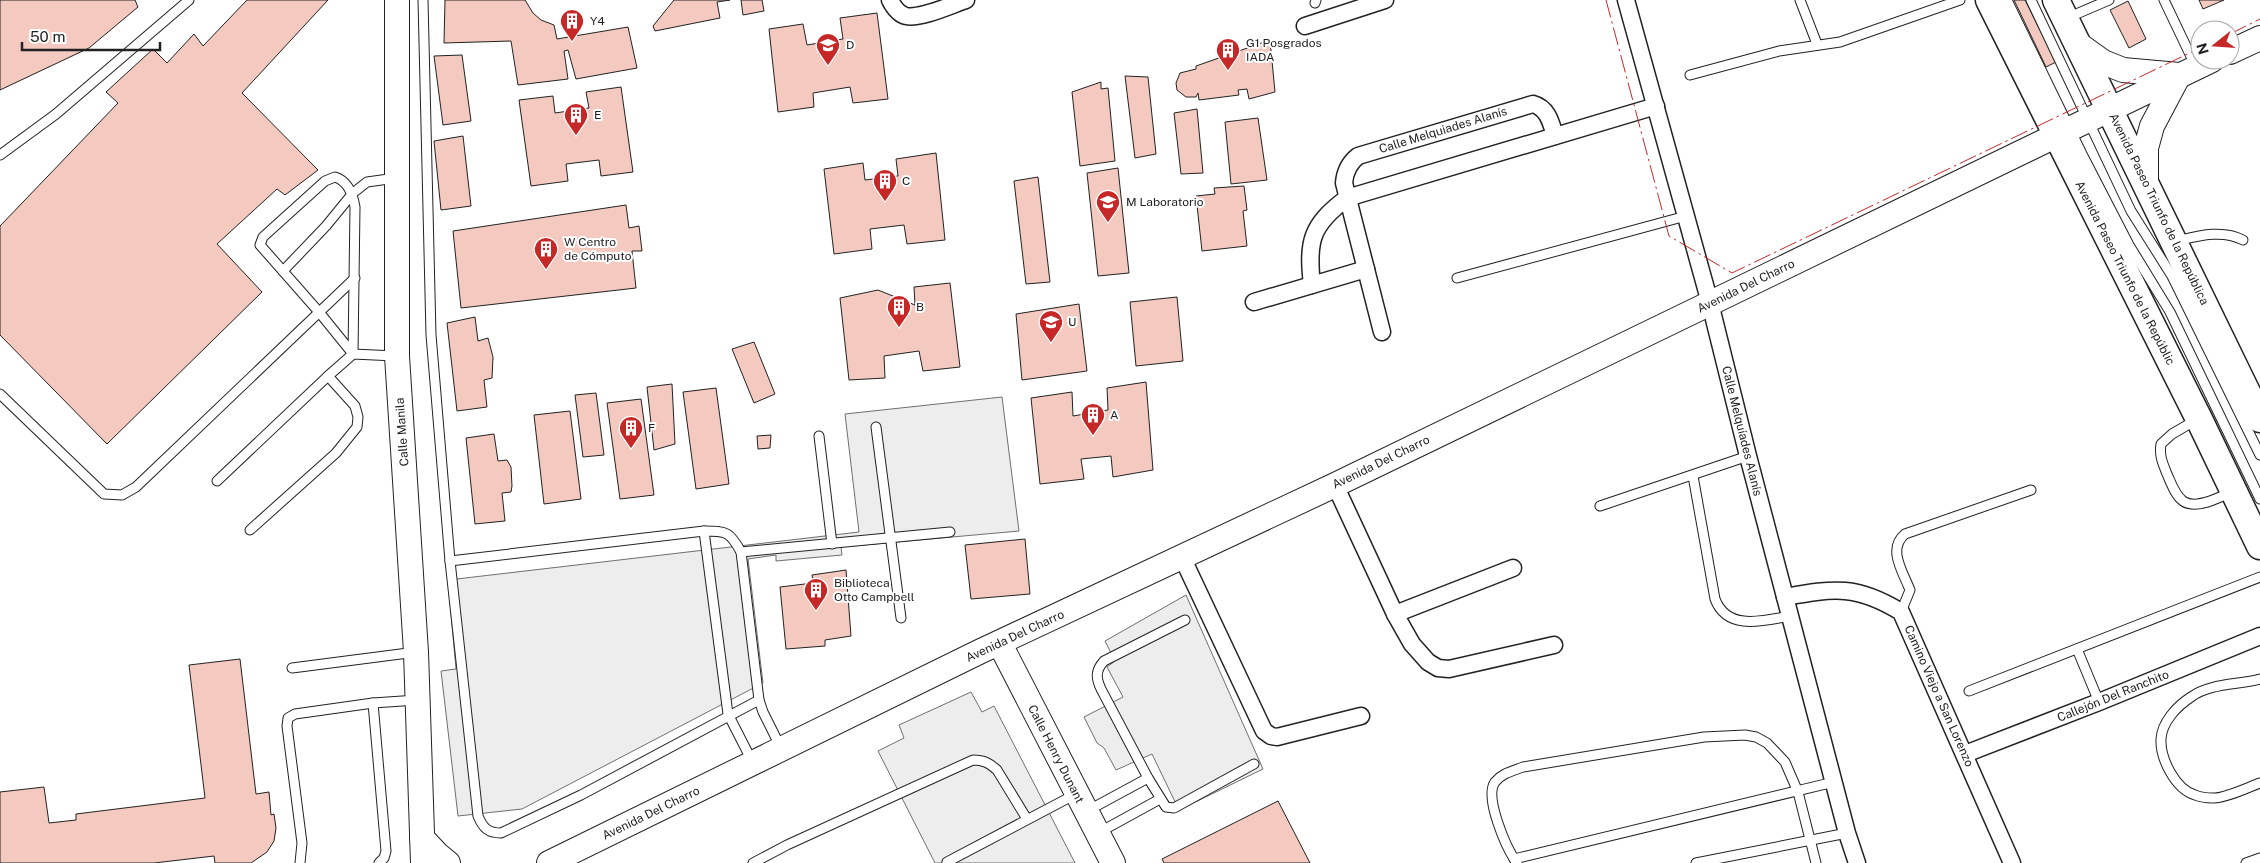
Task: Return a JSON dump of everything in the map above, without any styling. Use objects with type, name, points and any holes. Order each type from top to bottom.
[{"type":"main road","name":"Avenida Paseo Triunfo de la Repúblic","points":[[1989,0],[2081,124],[2199,419],[2260,546]]},
{"type":"main road","name":"Avenida Paseo Triunfo de la República","points":[[2061,9],[2078,44],[2081,124],[2146,184],[2260,419]]},
{"type":"street","name":"Calle Manila","points":[[397,0],[397,356],[416,652],[423,863]]},
{"type":"street","points":[[890,0],[904,16],[915,17],[966,0]]},
{"type":"street","points":[[1305,26],[1385,0]]},
{"type":"street","name":"Calle Melquíades Alanís","points":[[1626,0],[1710,303],[1785,598],[1847,833],[1857,863]]},
{"type":"street","points":[[2240,47],[2260,38]]},
{"type":"street","points":[[2078,44],[2103,62],[2123,70],[2190,68]]},
{"type":"street","name":"Avenida Del Charro","points":[[549,863],[2192,70]]},
{"type":"street","points":[[2146,184],[2146,148],[2152,126],[2194,70]]},
{"type":"street","name":"Calle Melquiades Alanís","points":[[1382,332],[1344,183],[1345,173],[1350,162],[1358,156],[1520,106],[1533,104],[1543,109],[1550,121],[1555,136]]},
{"type":"street","points":[[1312,285],[1310,262],[1312,238],[1325,217],[1348,198],[1656,106]]},
{"type":"street","points":[[1254,302],[1366,269]]},
{"type":"street","points":[[1335,485],[1395,614],[1412,644],[1428,662],[1438,668],[1449,669],[1554,645]]},
{"type":"street","points":[[1182,557],[1264,731],[1271,736],[1277,737],[1361,716]]},
{"type":"street","points":[[1395,614],[1513,568]]},
{"type":"street","name":"Camino Viejo a San Lorenzo","points":[[1785,598],[1823,591],[1863,593],[1880,599],[1901,612],[2012,863]]},
{"type":"street","name":"Callejón Del Ranchito","points":[[1965,754],[2260,636]]},
{"type":"street","name":"Calle Henry Dunant","points":[[1000,644],[1113,863]]},
{"type":"street","points":[[422,838],[448,863]]},
{"type":"lane","points":[[0,155],[56,114],[189,0]]},
{"type":"lane","points":[[423,0],[430,335],[450,561],[478,816],[482,825],[490,833],[501,833],[582,795],[680,743],[728,714],[759,700]]},
{"type":"lane","points":[[1800,0],[1817,44]]},
{"type":"lane","points":[[1690,75],[1779,50],[1840,42],[1960,0]]},
{"type":"lane","points":[[2007,0],[2131,211],[2172,276],[2260,456]]},
{"type":"lane","points":[[2032,0],[2129,245],[2170,312],[2260,498]]},
{"type":"lane","points":[[2061,9],[2109,0]]},
{"type":"lane","points":[[2164,0],[2190,55]]},
{"type":"lane","points":[[335,177],[340,178],[353,194],[356,221],[353,354],[319,312],[262,248],[260,242],[263,237],[328,179],[335,177]]},
{"type":"lane","points":[[283,271],[326,226],[353,194],[367,182],[396,178]]},
{"type":"lane","points":[[1458,278],[1686,216]]},
{"type":"lane","points":[[2174,241],[2199,236],[2229,234],[2242,240]]},
{"type":"lane","points":[[0,394],[104,494],[122,495],[136,487],[355,278]]},
{"type":"lane","points":[[216,482],[353,354],[397,356]]},
{"type":"lane","points":[[250,530],[336,453],[356,427],[358,417],[355,406],[328,376]]},
{"type":"lane","points":[[2199,419],[2172,434],[2161,444],[2161,461],[2175,491],[2181,500],[2187,503],[2220,498],[2234,491]]},
{"type":"lane","points":[[876,427],[901,618]]},
{"type":"lane","points":[[819,436],[832,544]]},
{"type":"lane","points":[[1600,506],[1748,456]]},
{"type":"lane","points":[[1693,476],[1714,599],[1718,608],[1735,621],[1768,620],[1790,616]]},
{"type":"lane","points":[[1901,612],[1910,590],[1897,558],[1897,545],[1900,538],[1906,534],[2031,490]]},
{"type":"lane","points":[[450,561],[704,531],[720,531],[733,537],[742,552],[759,700],[782,749]]},
{"type":"lane","points":[[704,531],[728,714],[753,763]]},
{"type":"lane","points":[[742,552],[950,532]]},
{"type":"lane","points":[[1969,691],[2260,577]]},
{"type":"lane","points":[[1186,620],[1113,655],[1099,666],[1096,678],[1101,689],[1166,808],[1174,808],[1254,764]]},
{"type":"lane","points":[[2077,649],[2099,702]]},
{"type":"lane","points":[[292,668],[416,652]]},
{"type":"lane","points":[[2260,678],[2205,689],[2191,696],[2165,723],[2161,739],[2163,755],[2170,771],[2182,786],[2193,795],[2216,798],[2260,782]]},
{"type":"lane","points":[[300,863],[302,843],[287,726],[288,718],[295,714],[373,702],[418,700]]},
{"type":"lane","points":[[373,702],[386,851],[384,858],[379,863]]},
{"type":"lane","points":[[1816,863],[1798,792],[1785,762],[1767,743],[1756,737],[1745,735],[1704,737],[1523,768],[1504,774],[1497,779],[1491,794],[1495,814],[1516,861],[1798,792],[1834,782]]},
{"type":"lane","points":[[753,863],[787,845],[973,760],[982,760],[991,764],[997,770],[1027,819]]},
{"type":"lane","points":[[947,862],[1027,819],[1148,778]]},
{"type":"lane","points":[[1098,833],[1160,799]]},
{"type":"lane","points":[[1696,863],[1847,833]]},
{"type":"lane","points":[[2246,863],[2260,858]]},
{"type":"shaded area","points":[[1002,397],[1019,531],[841,547],[842,555],[776,561],[776,555],[748,559],[763,683],[522,809],[458,816],[441,671],[456,669],[448,580],[859,532],[845,414]]},
{"type":"shaded area","points":[[1186,595],[1263,769],[1179,810],[1152,754],[1116,770],[1104,748],[1097,743],[1084,717],[1123,697],[1107,667],[1115,661],[1105,641]]},
{"type":"shaded area","points":[[971,692],[982,712],[994,706],[1075,863],[935,863],[878,751],[904,738],[899,725]]},
{"type":"building","points":[[0,0],[135,0],[138,7],[89,48],[0,90]]},
{"type":"building","points":[[247,0],[328,0],[242,93],[318,170],[285,195],[277,189],[217,244],[262,292],[107,444],[0,335],[0,226],[118,103],[106,92],[153,49],[167,63],[194,34],[203,46]]},
{"type":"building","name":"Y4","points":[[445,0],[525,0],[533,13],[541,20],[554,25],[557,39],[628,27],[637,68],[576,79],[568,50],[564,51],[568,79],[518,85],[511,41],[444,43]]},
{"type":"building","points":[[674,0],[730,0],[717,2],[720,18],[655,31],[653,26]]},
{"type":"building","points":[[741,0],[762,0],[764,11],[743,15]]},
{"type":"building","points":[[2014,0],[2025,0],[2056,62],[2046,67]]},
{"type":"building","points":[[2199,0],[2224,0],[2203,9]]},
{"type":"building","points":[[2128,1],[2146,39],[2129,48],[2110,10]]},
{"type":"building","name":"D","points":[[877,13],[888,99],[853,103],[850,87],[813,93],[814,107],[778,112],[769,29],[803,24],[807,45],[843,39],[840,18]]},
{"type":"building","name":"G1 Posgrados IADA","points":[[1270,40],[1275,92],[1249,99],[1247,89],[1238,90],[1239,95],[1199,100],[1198,93],[1196,97],[1186,97],[1177,90],[1176,83],[1180,73],[1196,69],[1196,66]]},
{"type":"building","points":[[462,55],[471,121],[443,125],[434,56]]},
{"type":"building","points":[[1125,76],[1148,77],[1156,154],[1135,158]]},
{"type":"building","points":[[1101,82],[1101,89],[1108,88],[1115,161],[1080,166],[1072,92]]},
{"type":"building","name":"E","points":[[621,87],[633,172],[601,176],[599,160],[566,164],[568,181],[531,186],[519,100],[553,96],[555,113],[589,108],[586,92]]},
{"type":"building","points":[[1197,109],[1203,173],[1181,174],[1174,113]]},
{"type":"building","points":[[1258,118],[1267,180],[1231,184],[1225,122]]},
{"type":"building","points":[[463,136],[471,206],[441,210],[434,141]]},
{"type":"building","name":"C","points":[[936,153],[945,240],[907,244],[904,225],[870,229],[872,249],[834,254],[824,169],[863,163],[865,180],[898,176],[896,159]]},
{"type":"building","name":"M Laboratorio","points":[[1118,168],[1129,273],[1098,276],[1087,173]]},
{"type":"building","points":[[1038,177],[1050,282],[1026,284],[1014,181]]},
{"type":"building","points":[[1244,186],[1247,210],[1243,211],[1247,246],[1202,251],[1196,196],[1215,194],[1214,188]]},
{"type":"building","name":"W Centro de Cómputo","points":[[626,205],[629,228],[639,226],[642,251],[632,251],[636,288],[461,308],[453,231]]},
{"type":"building","name":"B","points":[[950,283],[960,367],[923,371],[919,351],[884,356],[885,378],[849,380],[840,298],[878,290],[915,305],[914,287]]},
{"type":"building","points":[[1177,297],[1183,361],[1136,366],[1130,302]]},
{"type":"building","name":"U","points":[[1079,304],[1087,371],[1022,380],[1016,314]]},
{"type":"building","points":[[475,317],[478,341],[488,338],[493,357],[492,378],[484,380],[487,407],[457,411],[447,323]]},
{"type":"building","points":[[754,342],[775,394],[754,403],[732,349]]},
{"type":"building","name":"A","points":[[1146,382],[1153,470],[1113,477],[1111,456],[1081,459],[1084,479],[1040,484],[1031,398],[1072,392],[1073,416],[1108,410],[1107,388]]},
{"type":"building","points":[[672,384],[675,444],[654,450],[647,387]]},
{"type":"building","points":[[716,388],[729,484],[696,489],[683,392]]},
{"type":"building","points":[[596,393],[604,455],[583,457],[575,395]]},
{"type":"building","name":"F","points":[[641,399],[654,495],[620,499],[607,403]]},
{"type":"building","points":[[570,411],[581,499],[544,504],[534,415]]},
{"type":"building","points":[[494,434],[498,461],[507,460],[511,467],[511,492],[502,493],[505,521],[475,524],[466,438]]},
{"type":"building","points":[[771,435],[770,448],[758,449],[757,436]]},
{"type":"building","points":[[1025,539],[1030,594],[971,599],[965,545]]},
{"type":"building","name":"Biblioteca Otto Campbell","points":[[846,570],[851,636],[825,640],[825,646],[786,649],[780,587],[813,583],[812,575]]},
{"type":"building","points":[[240,659],[256,794],[269,792],[271,815],[274,814],[276,828],[274,841],[267,852],[251,863],[215,863],[214,856],[154,863],[0,863],[0,792],[44,787],[49,823],[76,820],[76,814],[205,798],[189,665]]},
{"type":"building","points":[[1278,801],[1310,863],[1164,863],[1162,859]]},
{"type":"power","points":[[1606,0],[1669,236],[1732,273],[2190,53]]},
{"type":"power","points":[[2240,29],[2260,19]]},
{"type":"place","name":"Y4","points":[[572,42]]},
{"type":"place","name":"D","points":[[828,66]]},
{"type":"place","name":"G1 Posgrados IADA","points":[[1228,71]]},
{"type":"place","name":"E","points":[[576,136]]},
{"type":"place","name":"C","points":[[885,202]]},
{"type":"place","name":"M Laboratorio","points":[[1108,223]]},
{"type":"place","name":"W Centro de Cómputo","points":[[546,270]]},
{"type":"place","name":"B","points":[[899,328]]},
{"type":"place","name":"U","points":[[1051,343]]},
{"type":"place","name":"A","points":[[1093,436]]},
{"type":"place","name":"F","points":[[631,449]]},
{"type":"place","name":"Biblioteca Otto Campbell","points":[[816,611]]}]
